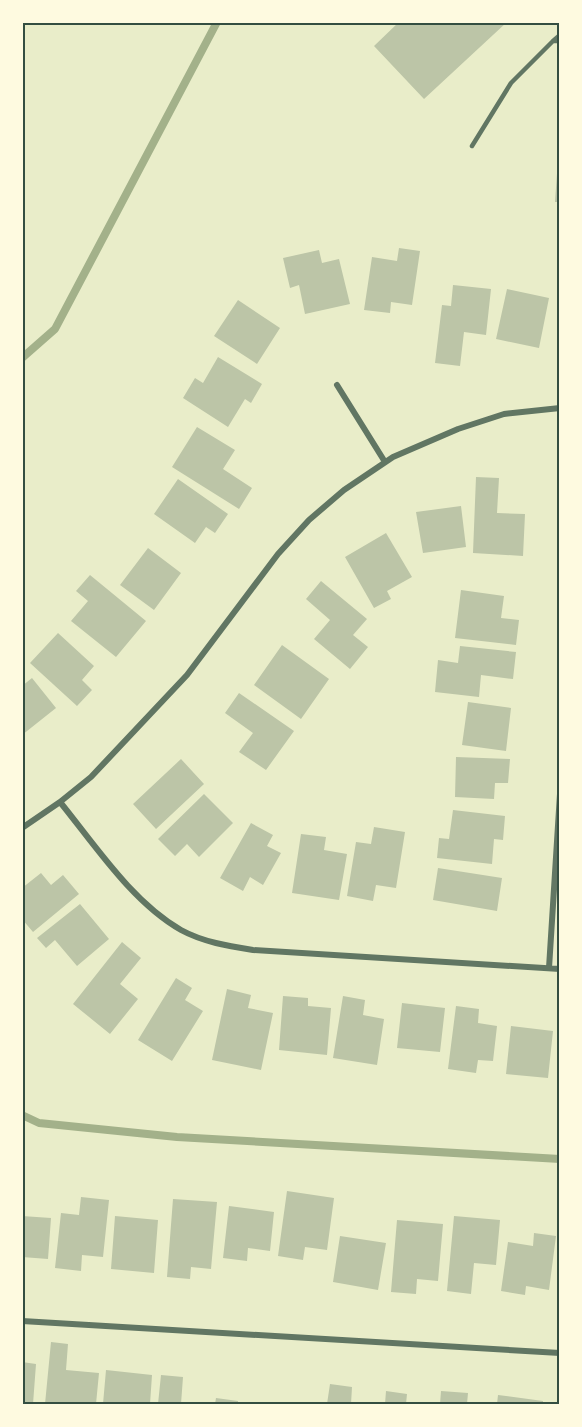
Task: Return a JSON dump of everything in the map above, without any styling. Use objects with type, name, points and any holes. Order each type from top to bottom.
[{"type":"street","points":[[337,384],[385,462]]},
{"type":"street","points":[[22,828],[91,777],[187,675],[278,554],[309,520],[344,490],[393,457],[458,429],[504,414],[560,408]]},
{"type":"street","points":[[549,968],[560,794]]},
{"type":"street","points":[[60,802],[128,885],[152,910],[182,930],[217,944],[253,950],[560,969]]},
{"type":"street","points":[[22,1321],[560,1353]]},
{"type":"lane","points":[[472,146],[511,83],[560,35]]},
{"type":"lane","points":[[553,41],[560,41]]},
{"type":"building","points":[[399,22],[507,22],[424,99],[374,46]]},
{"type":"building","points":[[558,159],[560,159],[560,202],[555,202]]},
{"type":"building","points":[[399,248],[420,251],[412,305],[391,302],[390,313],[364,310],[372,257],[397,261]]},
{"type":"building","points":[[319,250],[322,263],[339,259],[350,304],[305,314],[299,285],[290,288],[283,258]]},
{"type":"building","points":[[453,285],[491,289],[486,335],[464,332],[460,366],[435,363],[442,305],[451,306]]},
{"type":"building","points":[[507,289],[549,298],[539,348],[496,339]]},
{"type":"building","points":[[238,300],[280,328],[257,364],[214,336]]},
{"type":"building","points":[[218,357],[262,384],[251,403],[245,399],[228,427],[183,398],[195,378],[203,383]]},
{"type":"building","points":[[197,427],[235,450],[223,469],[252,488],[239,509],[172,467]]},
{"type":"building","points":[[476,477],[499,478],[497,513],[525,514],[523,556],[473,553]]},
{"type":"building","points":[[178,479],[228,514],[215,533],[206,527],[195,543],[154,514]]},
{"type":"building","points":[[461,506],[466,547],[423,553],[416,512]]},
{"type":"building","points":[[386,533],[412,577],[387,591],[391,599],[374,608],[345,557]]},
{"type":"building","points":[[148,548],[181,573],[154,610],[120,585]]},
{"type":"building","points":[[90,575],[146,621],[116,657],[71,621],[88,601],[76,591]]},
{"type":"building","points":[[321,581],[367,619],[353,635],[368,647],[350,669],[314,639],[330,620],[306,599]]},
{"type":"building","points":[[461,590],[504,596],[501,618],[519,620],[516,645],[455,638]]},
{"type":"building","points":[[58,633],[94,666],[82,680],[92,690],[77,706],[30,663]]},
{"type":"building","points":[[282,645],[329,679],[301,719],[254,685]]},
{"type":"building","points":[[460,646],[516,652],[513,679],[481,675],[479,697],[435,692],[438,660],[458,663]]},
{"type":"building","points":[[32,678],[56,708],[22,735],[22,686]]},
{"type":"building","points":[[239,693],[294,731],[266,770],[239,752],[253,733],[225,713]]},
{"type":"building","points":[[468,702],[511,708],[506,751],[462,745]]},
{"type":"building","points":[[456,757],[510,759],[508,783],[495,783],[494,799],[455,797]]},
{"type":"building","points":[[181,759],[204,784],[156,829],[133,804]]},
{"type":"building","points":[[204,794],[233,823],[199,857],[187,844],[175,856],[158,839]]},
{"type":"building","points":[[453,810],[505,816],[503,840],[494,839],[492,864],[437,858],[439,838],[449,839]]},
{"type":"building","points":[[251,823],[273,835],[267,846],[281,853],[263,885],[250,877],[243,891],[220,878]]},
{"type":"building","points":[[374,827],[405,832],[396,888],[376,885],[373,901],[347,896],[356,842],[371,844]]},
{"type":"building","points":[[301,834],[326,837],[324,850],[347,854],[339,900],[292,893]]},
{"type":"building","points":[[438,868],[502,878],[497,911],[433,900]]},
{"type":"building","points":[[41,873],[51,885],[63,875],[79,894],[33,932],[22,919],[22,888]]},
{"type":"building","points":[[80,904],[109,939],[77,966],[55,940],[46,948],[37,938]]},
{"type":"building","points":[[122,942],[141,958],[120,984],[138,999],[110,1034],[73,1004]]},
{"type":"building","points":[[176,978],[192,988],[185,1000],[203,1011],[172,1061],[138,1040]]},
{"type":"building","points":[[227,989],[251,995],[248,1008],[273,1013],[261,1070],[212,1060]]},
{"type":"building","points":[[283,996],[308,998],[308,1006],[331,1008],[327,1055],[279,1050]]},
{"type":"building","points":[[343,996],[365,1000],[363,1015],[384,1019],[377,1065],[333,1058]]},
{"type":"building","points":[[402,1003],[445,1008],[440,1052],[397,1048]]},
{"type":"building","points":[[456,1006],[479,1009],[478,1023],[497,1026],[493,1061],[478,1060],[476,1073],[448,1069]]},
{"type":"building","points":[[511,1026],[553,1031],[548,1078],[506,1074]]},
{"type":"building","points":[[287,1191],[334,1198],[327,1250],[305,1247],[303,1260],[278,1256]]},
{"type":"building","points":[[81,1197],[109,1200],[103,1257],[82,1255],[81,1271],[55,1268],[61,1213],[79,1215]]},
{"type":"building","points":[[173,1199],[217,1202],[211,1269],[191,1267],[190,1279],[167,1277]]},
{"type":"building","points":[[229,1206],[274,1212],[270,1251],[248,1248],[247,1261],[223,1258]]},
{"type":"building","points":[[22,1216],[51,1218],[48,1259],[22,1257]]},
{"type":"building","points":[[115,1216],[158,1220],[154,1273],[111,1269]]},
{"type":"building","points":[[454,1216],[500,1220],[496,1265],[474,1263],[471,1294],[447,1291]]},
{"type":"building","points":[[397,1220],[443,1224],[438,1281],[417,1279],[416,1294],[391,1292]]},
{"type":"building","points":[[534,1233],[556,1236],[549,1290],[526,1286],[525,1295],[501,1291],[508,1242],[533,1246]]},
{"type":"building","points":[[340,1236],[386,1243],[378,1290],[333,1282]]},
{"type":"building","points":[[51,1342],[68,1344],[66,1370],[99,1373],[96,1404],[45,1404]]},
{"type":"building","points":[[22,1362],[36,1364],[33,1404],[22,1404]]},
{"type":"building","points":[[106,1370],[152,1375],[150,1404],[103,1404]]},
{"type":"building","points":[[161,1375],[183,1377],[181,1404],[158,1404]]},
{"type":"building","points":[[330,1384],[352,1387],[351,1404],[327,1404]]},
{"type":"building","points":[[386,1391],[407,1394],[406,1404],[385,1404]]},
{"type":"building","points":[[441,1391],[468,1393],[467,1404],[440,1404]]},
{"type":"building","points":[[498,1395],[543,1401],[543,1404],[497,1404]]},
{"type":"building","points":[[216,1398],[238,1401],[238,1404],[215,1404]]},
{"type":"waterway","points":[[22,358],[55,329],[217,22]]},
{"type":"waterway","points":[[22,1115],[39,1123],[177,1137],[560,1159]]}]
